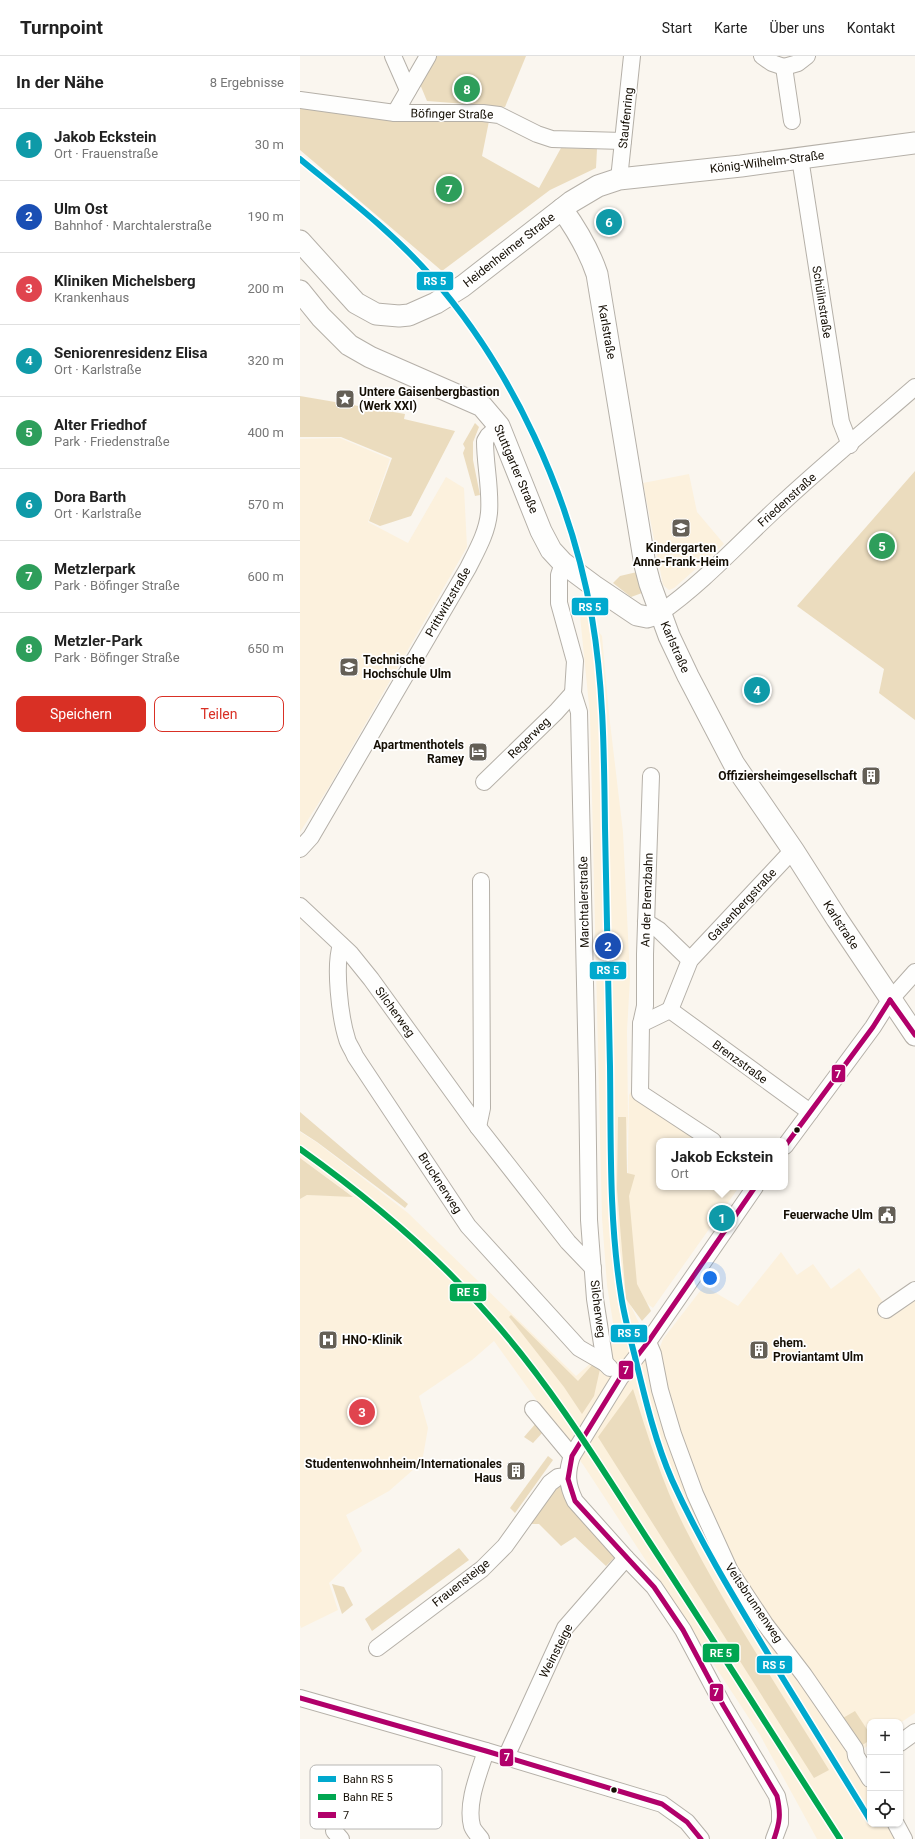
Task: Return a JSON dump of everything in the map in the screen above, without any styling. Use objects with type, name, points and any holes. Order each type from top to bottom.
[{"type":"main road","name":"König-Wilhelm-Straße","points":[[562,209],[598,186],[619,179],[734,167],[915,143]]},
{"type":"main road","name":"Heidenheimer Straße","points":[[300,241],[356,303],[376,314],[399,316],[409,315],[436,303],[463,286],[562,209]]},
{"type":"main road","name":"Karlstraße","points":[[562,209],[579,232],[592,259],[597,274],[636,515],[650,584],[660,613],[686,672],[734,764],[793,850],[890,1000],[915,1035]]},
{"type":"main road","name":"Stuttgarter Straße","points":[[300,291],[321,317],[349,345],[370,357],[482,406],[499,426],[541,531],[551,550],[563,563],[637,615],[647,617],[660,613]]},
{"type":"street","points":[[393,56],[408,90]]},
{"type":"street","points":[[395,113],[428,56]]},
{"type":"street","name":"Staufenring","points":[[619,179],[632,56]]},
{"type":"street","points":[[762,56],[772,63],[784,67],[798,63],[807,56]]},
{"type":"street","points":[[784,67],[792,121]]},
{"type":"street","name":"Böfinger Straße","points":[[300,100],[395,113],[483,113],[499,115],[537,134],[552,139],[623,141]]},
{"type":"street","name":"Schülinstraße","points":[[800,158],[841,422],[850,445]]},
{"type":"street","name":"Friedenstraße","points":[[660,613],[700,580],[777,508],[915,387]]},
{"type":"street","name":"Prittwitzstraße","points":[[300,849],[311,837],[342,787],[468,568],[483,539],[489,514],[485,441],[488,436],[499,426]]},
{"type":"street","name":"Marchtalerstraße","points":[[563,563],[559,575],[559,603],[575,661],[573,693],[580,719],[588,1074],[589,1220],[593,1268]]},
{"type":"street","name":"Regerweg","points":[[484,782],[556,712],[573,693]]},
{"type":"street","name":"An der Brenzbahn","points":[[651,776],[645,1006],[641,1024],[640,1093],[708,1138]]},
{"type":"street","name":"Gaisenbergstraße","points":[[670,1010],[690,960],[793,850]]},
{"type":"street","points":[[478,1127],[482,1108],[481,881]]},
{"type":"street","name":"Silcherweg","points":[[300,906],[341,945],[371,979],[478,1127],[568,1242],[593,1268],[595,1299],[605,1363]]},
{"type":"street","points":[[646,922],[659,930],[690,960]]},
{"type":"street","name":"Brucknerweg","points":[[341,945],[338,956],[340,1002],[347,1039],[355,1056],[468,1226],[579,1348],[622,1374]]},
{"type":"street","points":[[788,1142],[873,1027],[890,1000],[915,972]]},
{"type":"street","points":[[641,1024],[670,1010]]},
{"type":"street","name":"Brenzstraße","points":[[670,1010],[810,1112]]},
{"type":"street","points":[[753,1190],[644,1348],[622,1374],[572,1456],[569,1466],[568,1488],[575,1501],[662,1596],[683,1630],[723,1705],[777,1796],[780,1810],[780,1823],[774,1839]]},
{"type":"street","points":[[886,1310],[915,1290]]},
{"type":"street","name":"Veitsbrunnenweg","points":[[644,1348],[653,1354],[660,1390],[673,1434],[695,1494],[730,1571],[765,1624],[804,1675],[855,1749],[856,1756],[867,1769]]},
{"type":"street","points":[[533,1409],[572,1456]]},
{"type":"street","name":"Frauensteige","points":[[377,1648],[482,1569],[505,1546],[550,1483],[558,1478],[568,1476]]},
{"type":"street","name":"Weinsteige","points":[[506,1757],[565,1628],[626,1558]]},
{"type":"street","points":[[302,1701],[486,1751],[662,1804],[687,1822],[700,1839]]},
{"type":"street","points":[[903,1740],[915,1732]]},
{"type":"street","points":[[473,1835],[471,1804],[476,1780],[486,1751]]},
{"type":"street","points":[[898,1827],[904,1839]]},
{"type":"shaded area","points":[[428,56],[526,56],[505,107],[427,101],[417,77]]},
{"type":"shaded area","points":[[300,106],[490,116],[482,156],[539,188],[561,148],[597,149],[596,168],[550,190],[442,271],[300,150]]},
{"type":"shaded area","points":[[300,396],[405,414],[404,419],[455,431],[411,516],[380,526],[369,521],[392,458],[341,437],[300,437]]},
{"type":"shaded area","points":[[475,423],[479,427],[473,442],[473,460],[480,495],[475,496],[463,453],[465,448],[463,444]]},
{"type":"shaded area","name":"Technische Hochschule Ulm","points":[[340,438],[390,459],[368,522],[408,543],[446,477],[464,488],[467,547],[329,787],[300,832],[300,439]]},
{"type":"shaded area","points":[[915,471],[915,720],[879,693],[884,669],[797,606]]},
{"type":"shaded area","name":"Kindergarten Anne-Frank-Heim","points":[[689,474],[697,512],[724,544],[674,588],[669,590],[663,585],[643,483]]},
{"type":"shaded area","points":[[637,572],[642,593],[631,597],[613,583],[620,576]]},
{"type":"shaded area","points":[[579,606],[602,636],[609,714],[623,832],[630,978],[627,1031],[628,1117],[622,1218],[629,1302],[648,1342],[730,1571],[867,1775],[867,1827],[898,1827],[904,1839],[817,1839],[760,1735],[584,1466],[494,1341],[472,1360],[419,1396],[428,1428],[422,1462],[389,1491],[346,1515],[362,1551],[329,1583],[338,1610],[301,1628],[300,1625],[300,1199],[307,1195],[352,1196],[300,1158],[300,1132],[316,1142],[408,1213],[576,1376],[616,1341],[607,1285],[602,1218],[590,715]]},
{"type":"shaded area","points":[[632,1090],[698,1138],[656,1138],[656,1190],[737,1190],[653,1308],[633,1292],[627,1216],[629,1095]]},
{"type":"shaded area","points":[[300,1112],[408,1204],[405,1208],[300,1131]]},
{"type":"shaded area","points":[[618,1117],[626,1117],[627,1173],[635,1175],[629,1196],[637,1284],[651,1311],[642,1321],[626,1299],[617,1189]]},
{"type":"shaded area","points":[[300,1158],[353,1197],[307,1195],[300,1199]]},
{"type":"shaded area","points":[[781,1252],[797,1275],[813,1264],[831,1289],[859,1268],[893,1316],[915,1301],[915,1713],[903,1721],[903,1719],[867,1719],[867,1746],[860,1751],[740,1575],[688,1465],[657,1355],[663,1339],[704,1286],[738,1306]]},
{"type":"shaded area","points":[[511,1315],[578,1381],[593,1364],[600,1369],[594,1396],[582,1414],[564,1387],[509,1317]]},
{"type":"shaded area","points":[[633,1389],[662,1477],[685,1528],[718,1590],[829,1770],[814,1778],[598,1437]]},
{"type":"shaded area","points":[[537,1422],[544,1431],[533,1443],[524,1437]]},
{"type":"shaded area","points":[[548,1456],[553,1460],[515,1513],[510,1508]]},
{"type":"shaded area","points":[[561,1483],[564,1496],[616,1556],[606,1566],[575,1537],[561,1546],[539,1524],[530,1524],[552,1490]]},
{"type":"shaded area","points":[[459,1548],[469,1560],[372,1631],[365,1619]]},
{"type":"shaded area","points":[[332,1584],[344,1587],[353,1605],[342,1614]]},
{"type":"shaded area","points":[[855,1711],[867,1729],[867,1742],[861,1746],[843,1718]]},
{"type":"transit line","points":[[300,159],[367,214],[400,244],[430,275],[460,311],[512,392],[534,436],[553,480],[569,526],[582,572],[592,618],[599,670],[603,723],[611,1181],[614,1238],[625,1319],[655,1435],[683,1504],[708,1551],[774,1664],[867,1815]]},
{"type":"transit line","name":"7","points":[[890,1000],[915,1035]]},
{"type":"transit line","name":"7","points":[[788,1142],[873,1027],[890,1000]]},
{"type":"transit line","points":[[300,1149],[352,1188],[401,1228],[471,1295],[514,1345],[574,1426],[840,1839]]},
{"type":"transit line","name":"7","points":[[753,1190],[648,1342],[620,1378],[572,1456],[568,1479],[575,1501],[654,1587],[683,1630],[723,1705],[777,1796],[779,1818],[778,1828],[774,1839]]},
{"type":"transit line","name":"7","points":[[300,1698],[486,1751],[662,1804],[687,1822],[701,1839]]},
{"type":"place","name":"Metzler-Park","points":[[467,89]]},
{"type":"place","name":"Metzlerpark","points":[[449,189]]},
{"type":"place","name":"Dora Barth","points":[[609,222]]},
{"type":"place","name":"Untere Gaisenbergbastion (Werk XXI)","points":[[345,399]]},
{"type":"place","name":"Kindergarten Anne-Frank-Heim","points":[[681,528]]},
{"type":"place","name":"Alter Friedhof","points":[[882,546]]},
{"type":"place","name":"Technische Hochschule Ulm","points":[[349,667]]},
{"type":"place","name":"Seniorenresidenz Elisa","points":[[757,690]]},
{"type":"place","name":"Apartmenthotels Ramey","points":[[478,752]]},
{"type":"place","name":"Offiziersheimgesellschaft","points":[[871,776]]},
{"type":"place","name":"Ulm Ost","points":[[608,946]]},
{"type":"place","name":"Feuerwache Ulm","points":[[887,1215]]},
{"type":"place","name":"Jakob Eckstein","points":[[722,1218]]},
{"type":"place","name":"HNO-Klinik","points":[[328,1340]]},
{"type":"place","name":"ehem. Proviantamt Ulm","points":[[759,1350]]},
{"type":"place","name":"Kliniken Michelsberg","points":[[362,1412]]},
{"type":"place","name":"Studentenwohnheim/Internationales Haus","points":[[516,1471]]}]
